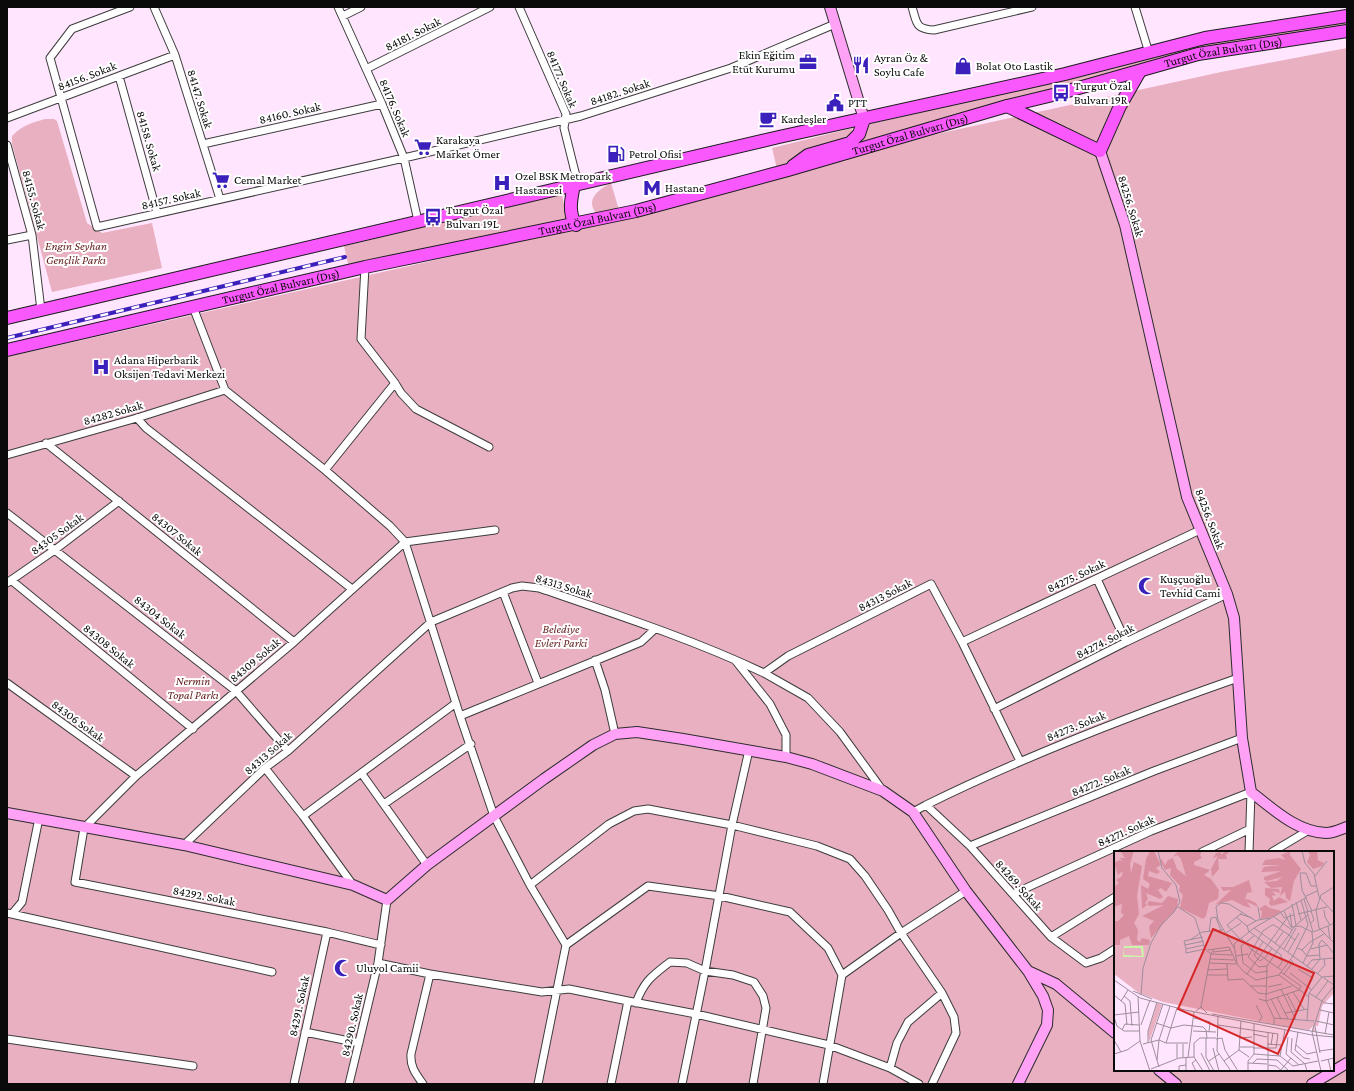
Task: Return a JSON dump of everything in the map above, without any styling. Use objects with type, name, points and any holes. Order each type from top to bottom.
[{"type":"main road","name":"Turgut Özal Bulvarı (Dış)","points":[[7,318],[779,137],[1064,74],[1205,38],[1347,16]]},
{"type":"main road","name":"Turgut Özal Bulvarı (Dış)","points":[[7,350],[365,268],[528,233],[576,225],[636,211],[788,170],[1007,106],[1061,93],[1198,54],[1347,31]]},
{"type":"main road","points":[[1007,106],[1100,151],[1120,106],[1140,71]]},
{"type":"main road","points":[[788,170],[808,155],[850,143],[859,134],[864,119]]},
{"type":"main road","points":[[576,185],[570,200],[571,212],[576,225]]},
{"type":"street","points":[[61,98],[50,58],[72,29],[130,7]]},
{"type":"street","name":"84147. Sokak","points":[[154,7],[175,55],[220,199]]},
{"type":"street","name":"84176. Sokak","points":[[338,7],[382,104],[404,158],[418,221]]},
{"type":"street","points":[[343,16],[361,7]]},
{"type":"street","name":"84181. Sokak","points":[[366,69],[490,7]]},
{"type":"street","name":"84177. Sokak","points":[[519,7],[566,114],[564,128],[576,185]]},
{"type":"street","points":[[830,7],[864,119]]},
{"type":"street","points":[[912,7],[917,23],[923,29],[934,30],[1032,7]]},
{"type":"street","points":[[1135,7],[1149,52]]},
{"type":"street","name":"84182. Sokak","points":[[404,158],[596,112],[731,68],[836,24]]},
{"type":"street","name":"84156. Sokak","points":[[7,118],[175,55]]},
{"type":"street","name":"84158. Sokak","points":[[119,76],[157,213]]},
{"type":"street","name":"84157. Sokak","points":[[61,98],[97,227],[404,158]]},
{"type":"street","name":"84160. Sokak","points":[[203,144],[382,104]]},
{"type":"street","name":"84155. Sokak","points":[[7,145],[32,235],[41,310]]},
{"type":"street","name":"84256. Sokak","points":[[1100,151],[1125,225],[1187,497],[1227,594],[1234,618],[1242,738],[1251,792]]},
{"type":"street","points":[[7,240],[32,235]]},
{"type":"street","points":[[365,268],[361,339],[401,393],[416,409],[489,447]]},
{"type":"street","points":[[193,307],[225,390],[325,470],[390,526],[405,542],[460,716],[494,816],[530,885],[566,945],[538,1084]]},
{"type":"street","points":[[325,470],[395,383]]},
{"type":"street","name":"84282 Sokak","points":[[7,455],[137,418],[225,390]]},
{"type":"street","points":[[137,418],[146,428],[352,589]]},
{"type":"street","name":"84307 Sokak","points":[[46,443],[294,642]]},
{"type":"street","name":"84305 Sokak","points":[[9,582],[56,549],[119,501]]},
{"type":"street","name":"84304 Sokak","points":[[7,513],[56,549],[236,691],[288,751]]},
{"type":"street","points":[[405,542],[495,530]]},
{"type":"street","name":"84275. Sokak","points":[[962,642],[1200,530]]},
{"type":"street","name":"84309 Sokak","points":[[84,828],[136,776],[294,642],[405,542]]},
{"type":"street","points":[[1097,579],[1126,642]]},
{"type":"street","name":"84308 Sokak","points":[[9,582],[193,729]]},
{"type":"street","name":"84313 Sokak","points":[[184,845],[265,768],[288,751],[431,622],[512,588],[522,586],[539,588],[734,658],[764,673],[788,656],[931,584],[962,642]]},
{"type":"street","points":[[503,592],[538,683]]},
{"type":"street","name":"84274. Sokak","points":[[994,709],[1126,642],[1227,594]]},
{"type":"street","points":[[460,716],[641,642],[655,629]]},
{"type":"street","points":[[962,642],[1020,761]]},
{"type":"street","points":[[734,658],[774,711],[786,735],[786,757]]},
{"type":"street","points":[[595,660],[605,690],[615,734]]},
{"type":"street","points":[[764,673],[808,698],[840,732],[883,791]]},
{"type":"street","name":"84273. Sokak","points":[[926,805],[1020,761],[1137,714],[1238,678]]},
{"type":"street","name":"84306 Sokak","points":[[7,683],[136,776]]},
{"type":"street","points":[[303,816],[362,774],[456,703]]},
{"type":"street","points":[[7,813],[184,845],[353,885],[387,900],[427,865],[494,816],[594,744],[615,734],[638,732],[683,738],[786,757],[812,764],[883,791],[913,812],[966,891],[1028,971],[1043,996],[1048,1010],[1047,1025],[1018,1084]]},
{"type":"street","name":"84272. Sokak","points":[[970,846],[1154,771],[1242,738]]},
{"type":"street","points":[[384,804],[470,744]]},
{"type":"street","points":[[682,1084],[720,896],[732,825],[749,750]]},
{"type":"street","points":[[265,768],[303,816],[353,885]]},
{"type":"street","points":[[362,774],[427,865]]},
{"type":"street","points":[[1249,851],[1248,830],[1251,792]]},
{"type":"street","points":[[1251,792],[1280,814],[1306,830],[1328,833],[1347,827]]},
{"type":"street","name":"84271. Sokak","points":[[1013,894],[1152,831],[1251,792]]},
{"type":"street","points":[[913,812],[926,805]]},
{"type":"street","name":"84269. Sokak","points":[[926,805],[970,846],[1051,937],[1086,964],[1114,950]]},
{"type":"street","points":[[530,885],[609,824],[634,811],[648,809],[732,825],[817,846],[850,859],[865,876],[901,933],[942,993],[954,1017],[956,1033],[932,1084]]},
{"type":"street","points":[[10,914],[22,902],[39,818]]},
{"type":"street","name":"84292. Sokak","points":[[84,828],[76,882],[327,932],[381,945]]},
{"type":"street","points":[[1204,851],[1248,830]]},
{"type":"street","points":[[1274,851],[1309,830]]},
{"type":"street","points":[[566,945],[648,886],[720,896],[790,912],[828,948],[842,975],[823,1084]]},
{"type":"street","points":[[842,975],[901,933],[966,891]]},
{"type":"street","points":[[1051,937],[1114,898]]},
{"type":"street","name":"84290. Sokak","points":[[349,1084],[378,964],[387,900]]},
{"type":"street","points":[[10,914],[272,972]]},
{"type":"street","name":"84291. Sokak","points":[[294,1084],[327,932]]},
{"type":"street","points":[[636,1003],[641,990],[650,978],[670,962],[687,963],[705,971],[733,975],[754,982],[763,996],[766,1008],[753,1084]]},
{"type":"street","points":[[378,964],[542,992],[569,989],[696,1014],[829,1045],[890,1068],[919,1084]]},
{"type":"street","points":[[1028,971],[1056,984],[1114,1032]]},
{"type":"street","points":[[423,1084],[413,1071],[411,1054],[430,974]]},
{"type":"street","points":[[890,1068],[897,1042],[908,1022],[942,993]]},
{"type":"street","points":[[611,1084],[628,1001]]},
{"type":"street","points":[[305,1032],[359,1043]]},
{"type":"street","points":[[7,1039],[193,1066]]},
{"type":"street","points":[[1334,1071],[1347,1063]]},
{"type":"street","points":[[1160,1071],[1176,1084]]},
{"type":"street","points":[[1312,1084],[1334,1071]]},
{"type":"green space","points":[[1347,22],[1347,25],[1208,47],[1156,59],[859,143],[864,137],[870,124],[1093,74],[1207,44]]},
{"type":"green space","points":[[1347,48],[1347,1084],[7,1084],[7,357],[577,228],[845,154],[1221,72]]},
{"type":"green space","name":"Engin Seyhan Gençlik Parkı","points":[[45,119],[54,119],[57,121],[87,223],[102,233],[152,223],[162,268],[52,292],[12,144],[12,136],[20,129],[31,123]]},
{"type":"green space","points":[[853,128],[850,137],[796,164],[777,169],[772,148]]},
{"type":"green space","points":[[611,183],[619,210],[597,214],[593,209],[593,200],[602,188]]},
{"type":"green space","points":[[562,194],[564,205],[572,204],[574,219],[348,264],[344,246]]},
{"type":"railway","points":[[7,338],[345,257]]},
{"type":"place","name":"Ekin Eğitim Etüt Kurumu","points":[[808,62]]},
{"type":"place","name":"Ayran Öz & Soylu Cafe","points":[[861,65]]},
{"type":"place","name":"Bolat Oto Lastik","points":[[963,66]]},
{"type":"place","name":"Turgut Özal Bulvarı 19R","points":[[1061,93]]},
{"type":"place","name":"PTT","points":[[835,103]]},
{"type":"place","name":"Kardeşler","points":[[768,119]]},
{"type":"place","name":"Karakaya Market Ömer","points":[[423,147]]},
{"type":"place","name":"Petrol Ofisi","points":[[616,154]]},
{"type":"place","name":"Cemal Market","points":[[221,180]]},
{"type":"place","name":"Ozel BSK Metropark Hastanesi","points":[[502,183]]},
{"type":"place","name":"Hastane","points":[[652,188]]},
{"type":"place","name":"Turgut Özal Bulvarı 19L","points":[[433,217]]},
{"type":"place","name":"Adana Hiperbarik Oksijen Tedavi Merkezi","points":[[101,367]]},
{"type":"place","name":"Kuşçuoğlu Tevhid Cami","points":[[1147,586]]},
{"type":"place","name":"Uluyol Camii","points":[[343,968]]},
{"type":"park label","name":"Belediye Evleri Parki","points":[[561,636]]},
{"type":"park label","name":"Nermin Topal Parkı","points":[[193,688]]}]
